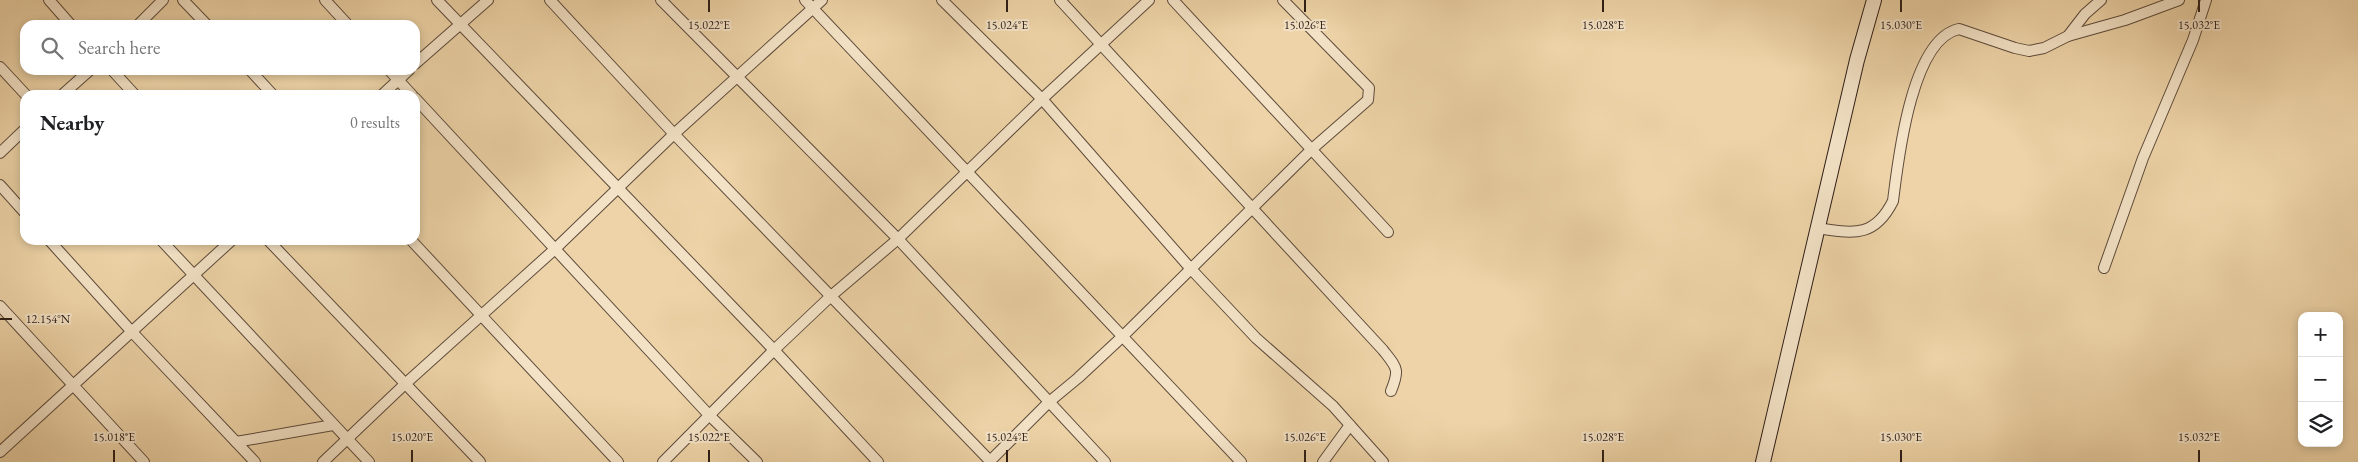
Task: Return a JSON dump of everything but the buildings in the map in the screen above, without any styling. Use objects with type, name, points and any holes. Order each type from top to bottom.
[{"type":"main road","points":[[1762,462],[1857,60],[1874,0]]},
{"type":"street","points":[[49,0],[67,20]]},
{"type":"street","points":[[143,20],[163,0]]},
{"type":"street","points":[[183,0],[202,20]]},
{"type":"street","points":[[325,0],[343,20]]},
{"type":"street","points":[[437,0],[774,350],[878,462]]},
{"type":"street","points":[[420,60],[488,0]]},
{"type":"street","points":[[550,0],[674,134],[990,462],[1049,402],[1078,378],[1191,269],[1312,148],[1368,100],[1369,88],[1283,0]]},
{"type":"street","points":[[661,0],[736,78],[898,239],[1105,462]]},
{"type":"street","points":[[805,0],[1241,462]]},
{"type":"street","points":[[323,462],[346,438],[555,249],[674,134],[822,0]]},
{"type":"street","points":[[942,0],[1042,99],[1191,269],[1256,338],[1333,406],[1383,462]]},
{"type":"street","points":[[1060,0],[1153,99],[1217,172],[1252,206],[1396,367],[1396,378],[1391,391]]},
{"type":"street","points":[[663,462],[774,350],[831,296],[898,239],[1042,99],[1149,0]]},
{"type":"street","points":[[1173,0],[1388,232]]},
{"type":"street","points":[[2068,36],[2084,14],[2101,0]]},
{"type":"street","points":[[1817,228],[1854,233],[1872,226],[1888,212],[1893,201],[1908,105],[1926,63],[1945,35],[1959,29],[2030,51],[2044,48],[2068,36],[2125,20],[2178,0]]},
{"type":"street","points":[[2104,268],[2143,158],[2193,40],[2206,0]]},
{"type":"street","points":[[0,68],[21,90]]},
{"type":"street","points":[[68,90],[84,75]]},
{"type":"street","points":[[117,75],[130,90]]},
{"type":"street","points":[[255,75],[269,90]]},
{"type":"street","points":[[394,75],[407,90]]},
{"type":"street","points":[[387,90],[404,75]]},
{"type":"street","points":[[420,103],[710,415],[757,462]]},
{"type":"street","points":[[0,153],[20,134]]},
{"type":"street","points":[[0,185],[20,207]]},
{"type":"street","points":[[54,245],[132,332],[255,462]]},
{"type":"street","points":[[165,245],[369,462]]},
{"type":"street","points":[[0,452],[227,245]]},
{"type":"street","points":[[273,245],[480,462]]},
{"type":"street","points":[[416,245],[618,462]]},
{"type":"street","points":[[0,306],[144,462]]},
{"type":"street","points":[[236,442],[333,425]]},
{"type":"street","points":[[1323,462],[1350,425]]}]
